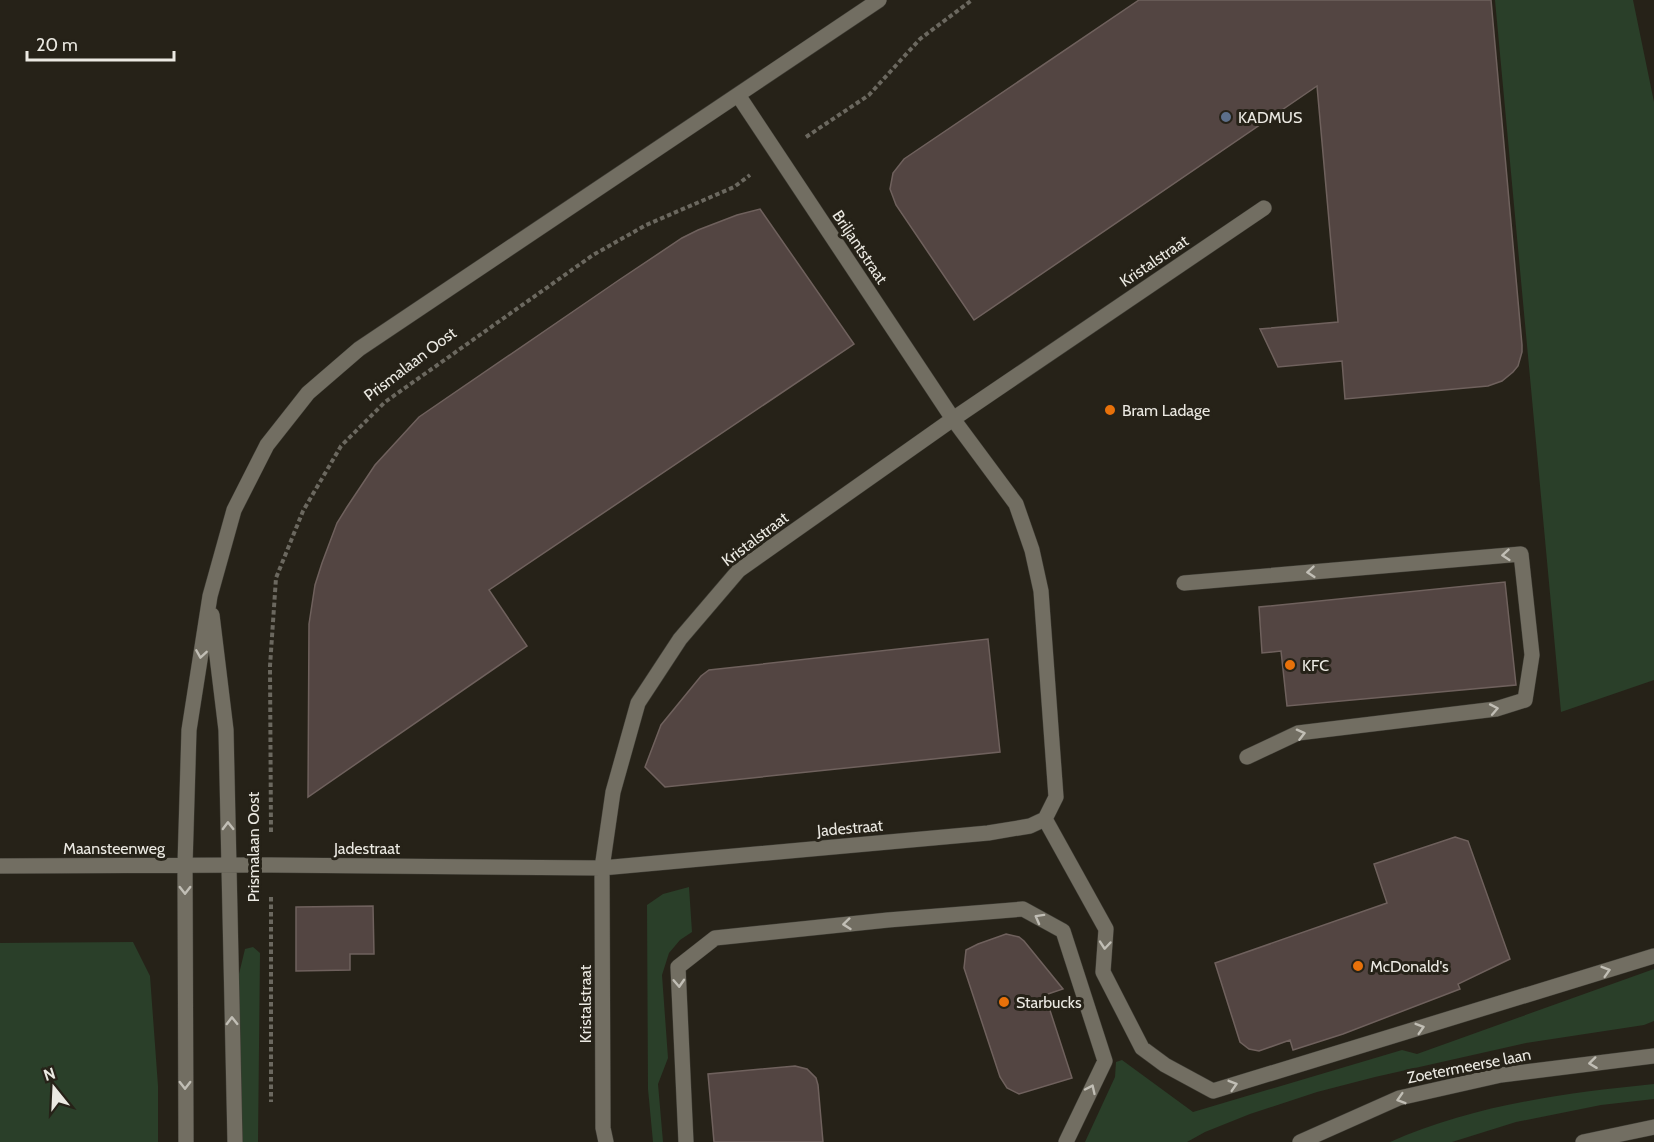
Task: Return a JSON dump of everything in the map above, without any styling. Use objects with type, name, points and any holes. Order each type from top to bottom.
[{"type":"street","name":"Prismalaan Oost","points":[[186,1142],[185,866],[189,730],[210,596],[234,510],[267,445],[308,393],[359,350],[879,0]]},
{"type":"street","name":"Briljantstraat","points":[[738,94],[953,419]]},
{"type":"street","name":"Kristalstraat","points":[[606,1142],[603,1128],[602,868],[613,792],[638,703],[680,639],[738,570],[953,419],[1264,208]]},
{"type":"street","points":[[953,419],[1016,504],[1032,550],[1041,591],[1056,797],[1045,819],[1106,929],[1103,972],[1142,1047],[1165,1065],[1213,1091],[1654,956]]},
{"type":"street","points":[[1184,583],[1521,554],[1532,655],[1525,700],[1496,709],[1298,733],[1247,757]]},
{"type":"street","name":"Prismalaan Oost","points":[[210,596],[226,730],[235,1142]]},
{"type":"street","name":"Jadestraat","points":[[228,865],[602,868],[988,833],[1030,826],[1045,819]]},
{"type":"street","name":"Maansteenweg","points":[[0,866],[228,865]]},
{"type":"street","points":[[686,1142],[678,967],[715,938],[1023,909],[1063,931],[1105,1061],[1066,1142]]},
{"type":"street","name":"Zoetermeerse laan","points":[[1300,1142],[1399,1098],[1501,1075],[1654,1056]]},
{"type":"street","points":[[1584,1142],[1654,1127]]},
{"type":"path","name":"Prismalaan Oost","points":[[271,1107],[270,666],[276,578],[303,511],[341,446],[385,402],[593,255],[646,225],[734,187],[777,155],[869,95],[920,39],[972,0]]},
{"type":"green space","points":[[1495,0],[1633,0],[1654,102],[1654,680],[1561,712]]},
{"type":"green space","points":[[689,887],[692,932],[680,940],[669,953],[662,975],[668,1058],[658,1084],[663,1142],[653,1142],[648,1089],[647,905],[663,894]]},
{"type":"green space","points":[[133,942],[150,976],[158,1086],[158,1142],[0,1142],[0,943]]},
{"type":"green space","points":[[253,947],[260,953],[258,1142],[240,1142],[239,974],[245,949]]},
{"type":"green space","points":[[1654,969],[1654,1021],[1644,1025],[1526,1043],[1375,1077],[1317,1092],[1250,1114],[1205,1132],[1187,1142],[1085,1142],[1115,1077],[1116,1062],[1122,1060],[1193,1112],[1402,1050],[1417,1054]]},
{"type":"green space","points":[[1654,1084],[1654,1099],[1601,1105],[1516,1122],[1452,1142],[1390,1142],[1422,1129],[1487,1110],[1553,1097]]},
{"type":"building","points":[[1139,0],[1491,0],[1522,345],[1518,366],[1513,372],[1502,381],[1488,386],[1345,399],[1342,361],[1278,367],[1260,329],[1338,322],[1317,86],[974,320],[896,205],[890,189],[893,173],[904,159]]},
{"type":"building","points":[[760,209],[854,344],[489,590],[527,646],[308,797],[309,624],[315,585],[337,523],[375,465],[419,417],[682,238],[737,215]]},
{"type":"building","points":[[1505,582],[1516,685],[1287,706],[1281,651],[1262,653],[1259,607]]},
{"type":"building","points":[[988,639],[1000,752],[665,787],[645,767],[661,725],[701,676],[709,670]]},
{"type":"building","points":[[1455,837],[1468,841],[1510,959],[1458,984],[1460,989],[1343,1034],[1293,1050],[1290,1040],[1259,1051],[1249,1049],[1240,1042],[1215,963],[1387,903],[1374,864]]},
{"type":"building","points":[[373,906],[374,954],[350,954],[350,970],[296,971],[296,907]]},
{"type":"building","points":[[1006,934],[1019,937],[1024,941],[1063,989],[1045,995],[1072,1078],[1019,1094],[1007,1088],[1000,1077],[964,968],[966,950]]},
{"type":"building","points":[[795,1066],[807,1069],[816,1078],[823,1142],[714,1142],[708,1074]]},
{"type":"place","name":"KADMUS","points":[[1226,117]]},
{"type":"place","name":"Bram Ladage","points":[[1110,410]]},
{"type":"place","name":"KFC","points":[[1290,665]]},
{"type":"place","name":"McDonald's","points":[[1358,966]]},
{"type":"place","name":"Starbucks","points":[[1004,1002]]}]
